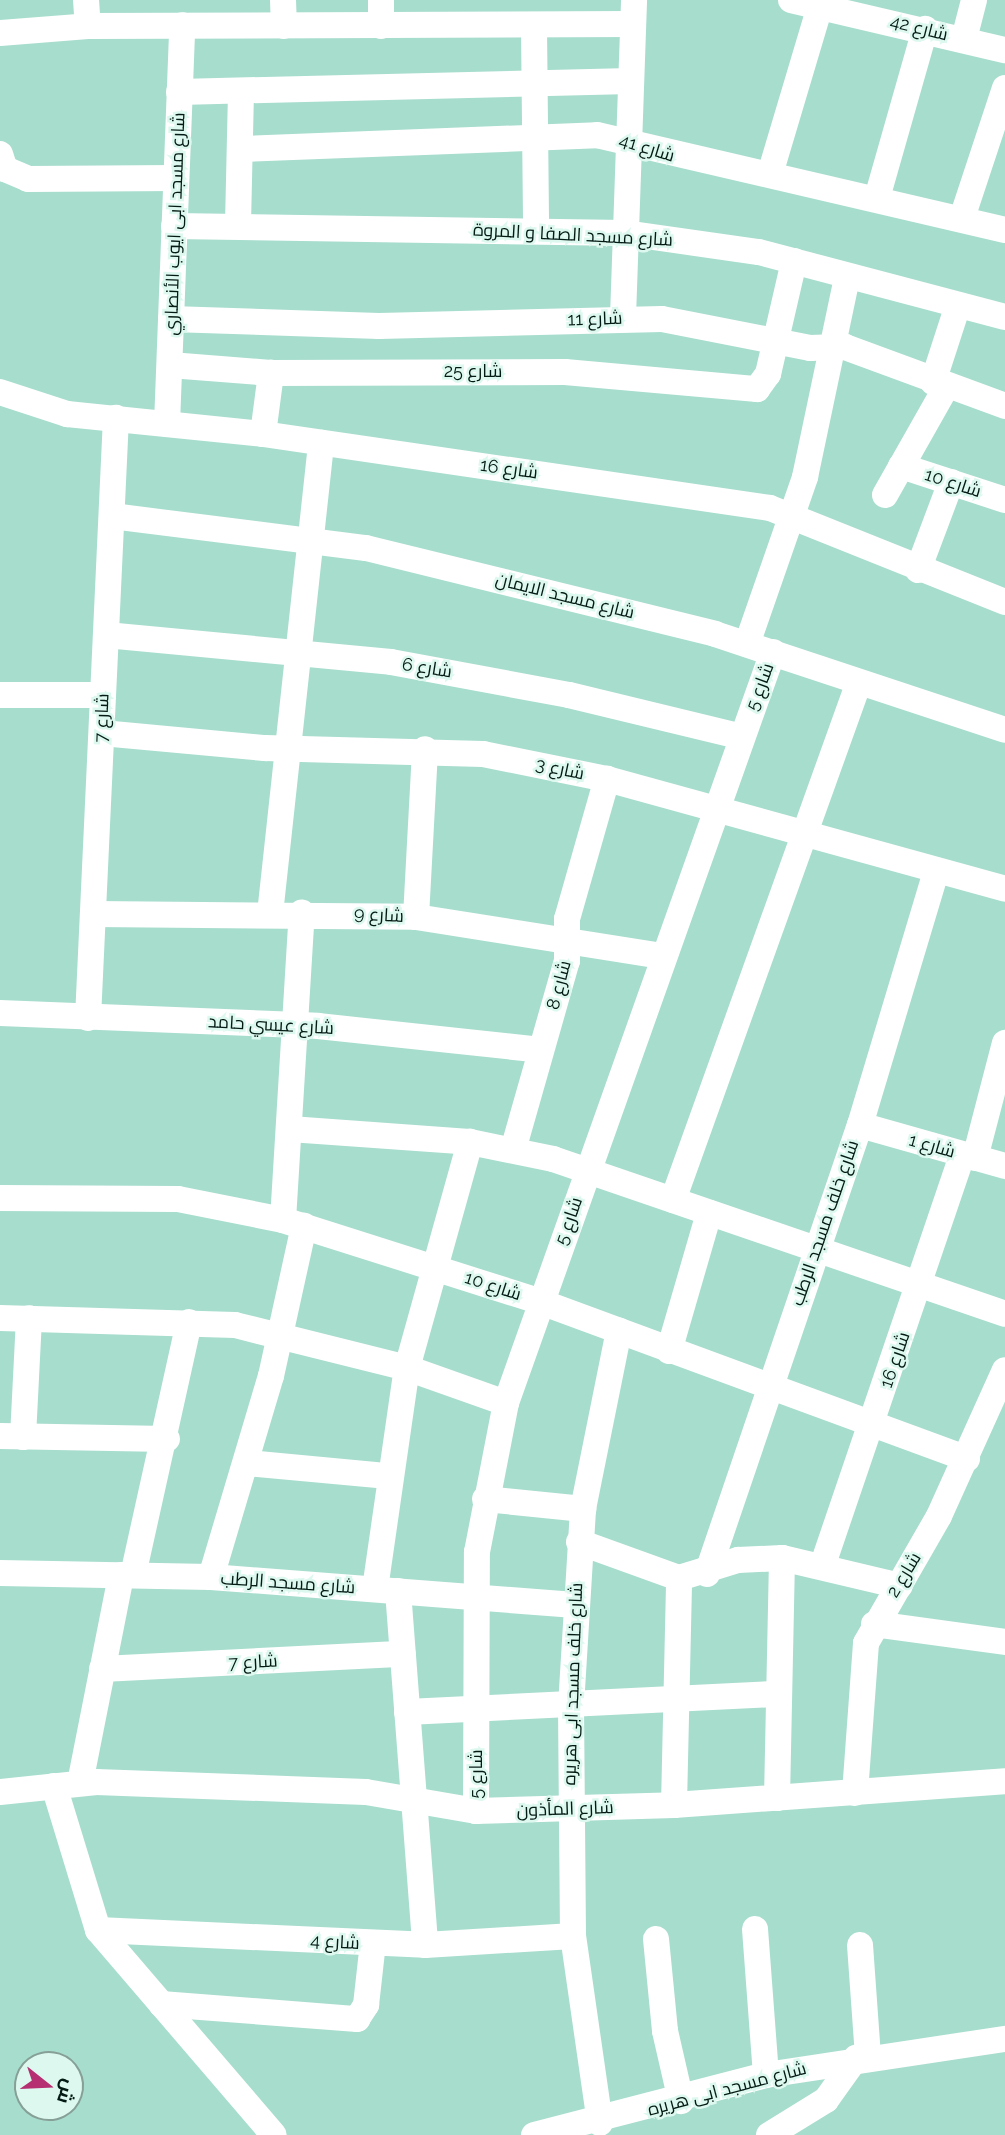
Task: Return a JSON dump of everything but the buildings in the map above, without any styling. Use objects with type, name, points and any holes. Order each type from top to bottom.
[{"type":"street","points":[[86,0],[88,26]]},
{"type":"street","points":[[381,0],[381,26]]},
{"type":"street","name":"شارع 42","points":[[791,0],[821,3],[1005,50]]},
{"type":"street","points":[[964,39],[974,0]]},
{"type":"street","points":[[770,174],[821,3]]},
{"type":"street","points":[[0,33],[88,26],[182,25],[284,13],[381,26],[534,28],[634,12],[623,317]]},
{"type":"street","name":"شارع مسجد ابى ايوب الأنصاري","points":[[167,424],[182,25]]},
{"type":"street","points":[[534,28],[536,231]]},
{"type":"street","points":[[877,198],[925,29]]},
{"type":"street","points":[[179,92],[631,82]]},
{"type":"street","points":[[962,218],[1005,88]]},
{"type":"street","points":[[237,224],[242,92]]},
{"type":"street","name":"شارع 41","points":[[240,149],[597,135],[628,142],[659,154],[770,174],[1005,230]]},
{"type":"street","points":[[0,154],[5,169],[28,179],[176,178]]},
{"type":"street","name":"شارع مسجد الصفا و المروة","points":[[174,226],[237,224],[625,233],[794,261],[957,308],[1005,317]]},
{"type":"street","points":[[776,340],[794,261]]},
{"type":"street","points":[[747,644],[791,514],[833,347],[847,278]]},
{"type":"street","points":[[885,495],[939,384],[957,308]]},
{"type":"street","name":"شارع 11","points":[[171,318],[402,326],[623,317],[700,324],[776,340],[833,347],[1005,406]]},
{"type":"street","name":"شارع 25","points":[[170,365],[271,373],[565,372],[746,390],[757,389],[768,374],[776,340]]},
{"type":"street","points":[[263,434],[271,373]]},
{"type":"street","name":"شارع 16","points":[[0,392],[42,408],[263,434],[791,514],[918,570],[1005,602]]},
{"type":"street","name":"شارع 7","points":[[88,1018],[116,418]]},
{"type":"street","points":[[270,914],[292,748],[321,443]]},
{"type":"street","name":"شارع 10","points":[[901,466],[1005,500]]},
{"type":"street","points":[[918,570],[951,482]]},
{"type":"street","name":"شارع مسجد الايمان","points":[[112,516],[310,538],[747,644],[1005,730]]},
{"type":"street","name":"شارع 6","points":[[106,635],[301,650],[480,677],[742,737]]},
{"type":"street","name":"شارع 5","points":[[476,1811],[474,1597],[485,1499],[506,1403],[661,956],[773,652]]},
{"type":"street","points":[[673,1200],[859,682]]},
{"type":"street","points":[[0,695],[103,695]]},
{"type":"street","name":"شارع 3","points":[[102,733],[292,748],[425,749],[607,779],[1005,889]]},
{"type":"street","points":[[416,917],[425,749]]},
{"type":"street","name":"شارع 8","points":[[513,1150],[567,961],[567,939],[607,779]]},
{"type":"street","name":"شارع خلف مسجد الرطب","points":[[707,1574],[860,1125],[936,871]]},
{"type":"street","points":[[211,1577],[247,1463],[281,1334],[293,1223],[290,1129],[302,913]]},
{"type":"street","name":"شارع 9","points":[[94,915],[302,913],[416,917],[661,956]]},
{"type":"street","name":"شارع عيسي حامد","points":[[0,1013],[295,1024],[541,1050]]},
{"type":"street","name":"شارع 16","points":[[823,1564],[968,1156],[1005,1043]]},
{"type":"street","name":"شارع 1","points":[[860,1125],[1005,1166]]},
{"type":"street","points":[[290,1129],[470,1142],[587,1169],[816,1251],[1005,1314]]},
{"type":"street","points":[[425,1945],[403,1654],[387,1590],[388,1476],[407,1368],[432,1265],[470,1142]]},
{"type":"street","name":"شارع 10","points":[[0,1198],[178,1199],[293,1223],[432,1265],[541,1302],[967,1459]]},
{"type":"street","points":[[669,1351],[709,1213]]},
{"type":"street","points":[[0,1318],[189,1322],[281,1334],[407,1368],[506,1403]]},
{"type":"street","points":[[29,1318],[12,1437],[167,1439]]},
{"type":"street","points":[[189,1322],[167,1439],[67,1784],[97,1930],[274,2135]]},
{"type":"street","name":"شارع خلف مسجد ابى هريره","points":[[600,2123],[573,1936],[569,1810],[571,1706],[575,1605],[583,1509],[619,1331]]},
{"type":"street","name":"شارع 2","points":[[855,1793],[863,1659],[874,1623],[900,1586],[967,1459],[1005,1370]]},
{"type":"street","points":[[247,1463],[388,1476]]},
{"type":"street","points":[[485,1499],[583,1509]]},
{"type":"street","points":[[579,1542],[679,1578],[707,1574],[738,1560],[782,1558],[823,1564],[900,1586]]},
{"type":"street","points":[[777,1798],[776,1693],[782,1558]]},
{"type":"street","name":"شارع مسجد الرطب","points":[[0,1573],[211,1577],[575,1605]]},
{"type":"street","points":[[674,1805],[679,1699],[679,1578]]},
{"type":"street","points":[[874,1623],[1005,1642]]},
{"type":"street","name":"شارع 7","points":[[102,1669],[403,1654]]},
{"type":"street","points":[[407,1712],[571,1706],[776,1693]]},
{"type":"street","name":"شارع المأذون","points":[[0,1791],[67,1784],[366,1792],[476,1811],[674,1805],[1005,1781]]},
{"type":"street","points":[[755,1929],[766,2075]]},
{"type":"street","name":"شارع 4","points":[[97,1930],[425,1945],[573,1936]]},
{"type":"street","points":[[656,1939],[665,2031],[681,2101]]},
{"type":"street","points":[[161,2004],[357,2018],[366,2005],[373,1943]]},
{"type":"street","points":[[770,2135],[826,2100],[862,2057],[860,1945]]},
{"type":"street","name":"شارع مسجد ابى هريره","points":[[534,2135],[600,2123],[766,2075],[862,2057],[1005,2039]]}]
